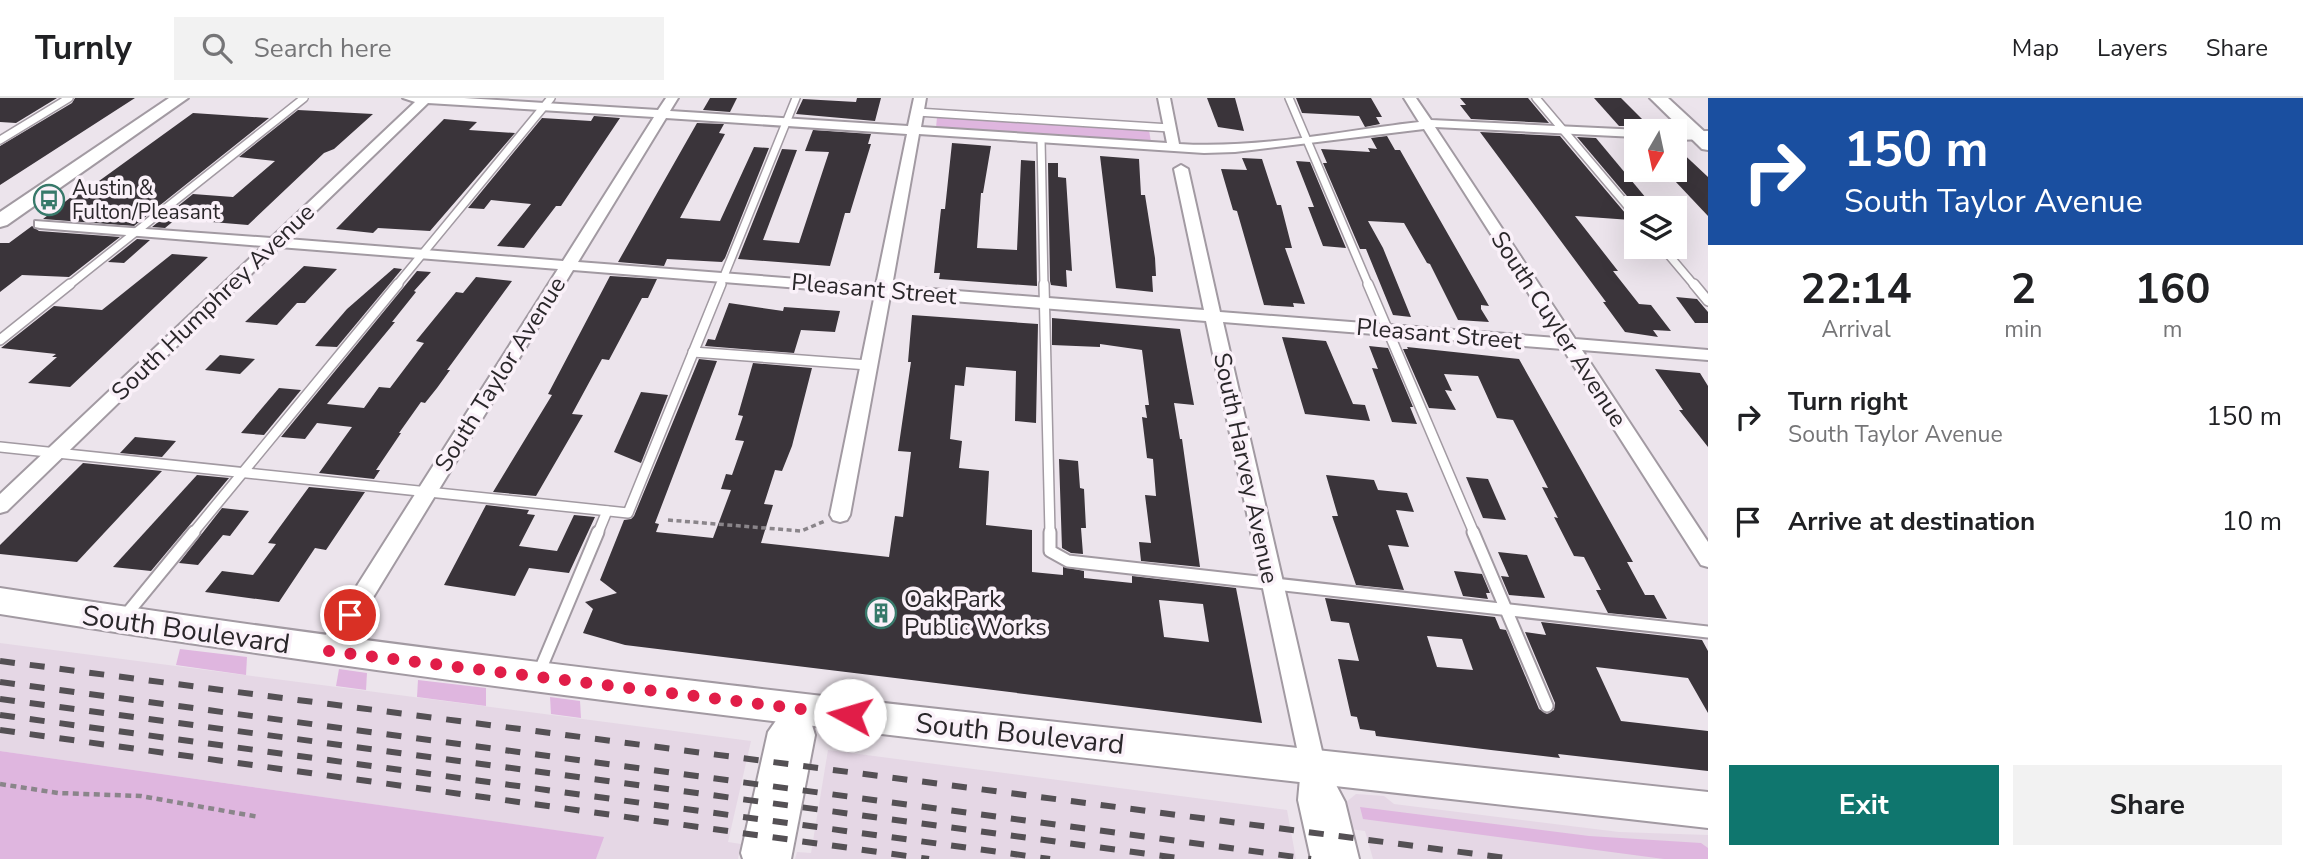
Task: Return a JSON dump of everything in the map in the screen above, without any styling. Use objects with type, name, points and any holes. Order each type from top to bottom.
[{"type":"street","points":[[0,221],[180,98]]},
{"type":"street","points":[[420,98],[548,102],[662,114],[1174,148],[1220,149],[1451,122],[1624,132]]},
{"type":"street","name":"South Humphrey Avenue","points":[[0,506],[275,242],[420,98]]},
{"type":"street","name":"South Taylor Avenue","points":[[328,651],[672,98]]},
{"type":"street","points":[[1164,98],[1174,148]]},
{"type":"street","name":"South Cuyler Avenue","points":[[1410,98],[1708,559]]},
{"type":"street","points":[[1658,98],[1705,138]]},
{"type":"street","points":[[840,515],[918,105]]},
{"type":"street","points":[[1687,137],[1705,138]]},
{"type":"street","name":"South Harvey Avenue","points":[[1181,169],[1313,767]]},
{"type":"street","name":"Pleasant Street","points":[[40,224],[1708,355]]},
{"type":"street","name":"South Boulevard","points":[[0,601],[328,651],[797,710],[1708,810]]},
{"type":"street","points":[[758,859],[754,853],[780,732],[797,710]]},
{"type":"street","points":[[778,859],[803,735],[797,710]]},
{"type":"street","points":[[1313,767],[1311,800],[1324,859]]},
{"type":"street","points":[[1313,767],[1332,802],[1346,859]]},
{"type":"lane","points":[[0,140],[69,98]]},
{"type":"lane","points":[[0,340],[304,98]]},
{"type":"lane","points":[[0,447],[628,513],[796,98]]},
{"type":"lane","points":[[1289,98],[1547,706]]},
{"type":"lane","points":[[1536,98],[1624,202]]},
{"type":"lane","points":[[121,621],[548,102]]},
{"type":"lane","points":[[918,105],[1170,128]]},
{"type":"lane","points":[[1041,139],[1050,551],[1068,561],[1708,632]]},
{"type":"lane","points":[[1672,259],[1708,301]]},
{"type":"lane","points":[[693,352],[868,365]]},
{"type":"lane","points":[[536,678],[607,511]]},
{"type":"path","points":[[668,520],[800,531],[840,515]]},
{"type":"path","points":[[0,784],[58,793],[141,796],[259,817]]},
{"type":"shaded area","points":[[937,117],[1149,130],[1151,142],[936,128]]},
{"type":"shaded area","points":[[0,643],[751,741],[728,842],[741,844],[738,859],[596,859],[603,837],[0,751]]},
{"type":"shaded area","points":[[180,649],[247,657],[246,675],[176,665]]},
{"type":"shaded area","points":[[339,669],[367,673],[366,690],[336,686]]},
{"type":"shaded area","points":[[418,680],[486,688],[486,706],[417,697]]},
{"type":"shaded area","points":[[550,697],[580,701],[581,718],[551,714]]},
{"type":"shaded area","points":[[828,750],[1287,810],[1296,859],[795,859],[797,852],[811,853]]},
{"type":"shaded area","points":[[0,751],[604,837],[596,859],[0,859]]},
{"type":"shaded area","points":[[1356,794],[1384,796],[1394,804],[1619,832],[1708,835],[1708,859],[1373,859],[1365,831],[1350,829],[1345,803]]},
{"type":"shaded area","points":[[1360,807],[1589,836],[1701,843],[1708,848],[1708,859],[1664,859],[1363,819]]},
{"type":"building","points":[[0,98],[57,98],[16,123],[0,122]]},
{"type":"building","points":[[75,98],[135,98],[0,185],[0,146],[72,103]]},
{"type":"building","points":[[710,98],[737,98],[730,112],[703,110]]},
{"type":"building","points":[[857,98],[881,98],[875,121],[796,114],[803,99],[856,102]]},
{"type":"building","points":[[1207,98],[1235,98],[1244,131],[1218,127]]},
{"type":"building","points":[[1296,98],[1371,98],[1382,117],[1376,117],[1380,124],[1365,127],[1359,116],[1302,113]]},
{"type":"building","points":[[1460,98],[1528,98],[1549,123],[1471,119],[1460,105],[1466,105]]},
{"type":"building","points":[[1594,98],[1621,98],[1642,119],[1624,119],[1624,126],[1619,126]]},
{"type":"building","points":[[298,110],[373,114],[334,149],[324,153],[248,225],[176,219],[165,228],[152,227],[193,194],[233,197],[275,161],[239,157]]},
{"type":"building","points":[[193,113],[269,118],[134,226],[43,219],[75,194],[81,194]]},
{"type":"building","points":[[594,116],[620,118],[561,206],[556,206],[524,248],[497,246],[531,204],[491,200],[484,209],[468,208],[542,118],[591,121]]},
{"type":"building","points":[[444,119],[477,122],[469,130],[515,133],[430,231],[378,228],[373,233],[336,229]]},
{"type":"building","points":[[697,123],[724,124],[719,133],[725,134],[680,218],[720,221],[754,147],[769,148],[725,258],[722,262],[667,259],[664,266],[618,262]]},
{"type":"building","points":[[813,130],[871,134],[868,144],[871,144],[850,213],[845,213],[830,266],[738,259],[782,149],[797,150],[763,240],[799,243],[829,152],[805,151]]},
{"type":"building","points":[[1480,132],[1560,136],[1624,212],[1624,220],[1575,216],[1618,271],[1613,271],[1639,304],[1651,305],[1671,331],[1653,330],[1658,337],[1625,332],[1603,302],[1606,302]]},
{"type":"building","points":[[1387,136],[1395,150],[1400,150],[1489,306],[1481,305],[1489,322],[1458,320],[1430,264],[1404,223],[1368,221],[1383,248],[1411,317],[1393,315],[1366,249],[1360,249],[1323,163],[1327,163],[1321,149],[1370,152],[1368,148],[1377,149],[1371,138]]},
{"type":"building","points":[[1577,137],[1596,138],[1624,172],[1624,182],[1633,182],[1644,196],[1627,196]]},
{"type":"building","points":[[952,143],[991,146],[981,193],[977,248],[1017,250],[1021,160],[1035,161],[1037,286],[939,279],[940,273],[934,273],[941,209],[945,209]]},
{"type":"building","points":[[1100,156],[1139,159],[1141,195],[1145,195],[1155,258],[1153,292],[1116,288]]},
{"type":"building","points":[[1687,157],[1708,177],[1708,216],[1676,182],[1687,182]]},
{"type":"building","points":[[1242,158],[1262,159],[1277,205],[1281,205],[1292,248],[1285,248],[1305,304],[1293,303],[1294,307],[1264,305],[1237,211],[1233,210],[1221,169],[1247,170]]},
{"type":"building","points":[[1296,161],[1310,162],[1346,248],[1323,246],[1308,207],[1314,207]]},
{"type":"building","points":[[1048,163],[1058,163],[1058,177],[1066,178],[1072,271],[1066,270],[1067,287],[1051,285],[1050,281]]},
{"type":"building","points":[[32,226],[39,231],[120,237],[69,277],[22,275],[0,292],[0,243],[9,243]]},
{"type":"building","points":[[137,239],[150,240],[124,263],[108,262]]},
{"type":"building","points":[[172,254],[208,257],[70,387],[28,383],[57,357],[52,357],[56,354],[1,348],[54,306],[102,310]]},
{"type":"building","points":[[304,266],[337,269],[305,303],[297,303],[277,325],[245,322]]},
{"type":"building","points":[[394,268],[402,269],[337,347],[315,346],[347,309]]},
{"type":"building","points":[[417,271],[431,272],[392,322],[395,322],[327,404],[364,408],[379,387],[390,388],[424,343],[416,341],[456,292],[463,293],[476,277],[512,281],[447,370],[450,370],[437,388],[425,403],[421,402],[399,433],[376,470],[380,470],[374,479],[319,473],[352,427],[317,423],[305,439],[281,437]]},
{"type":"building","points":[[610,276],[657,279],[648,298],[642,298],[609,360],[602,359],[572,414],[583,415],[536,496],[493,492],[552,395],[548,394]]},
{"type":"building","points":[[1676,297],[1697,299],[1708,312],[1708,323],[1695,323]]},
{"type":"building","points":[[729,303],[783,311],[784,307],[840,311],[835,332],[801,330],[794,353],[705,346],[708,339],[715,340]]},
{"type":"building","points":[[912,315],[1038,324],[1036,423],[1015,421],[1016,371],[966,367],[964,386],[955,385],[950,439],[962,441],[959,468],[989,471],[986,525],[1032,530],[1032,572],[1063,575],[1063,567],[1084,571],[1084,578],[1132,583],[1132,576],[1236,588],[1262,723],[625,645],[583,633],[593,609],[585,602],[617,593],[600,580],[624,520],[634,516],[699,359],[717,361],[655,523],[659,524],[656,532],[713,538],[731,490],[721,489],[726,474],[732,475],[744,441],[735,440],[743,416],[738,415],[753,363],[812,368],[792,446],[782,471],[775,470],[764,504],[773,505],[761,543],[889,557],[895,516],[903,517],[911,452],[898,451],[911,362],[908,362]],"holes":[[[1159,600],[1203,604],[1209,642],[1164,637]]]},
{"type":"building","points":[[1052,318],[1180,329],[1194,405],[1174,403],[1182,439],[1200,567],[1141,561],[1139,542],[1151,543],[1145,495],[1156,496],[1153,459],[1147,458],[1142,417],[1147,418],[1145,405],[1149,405],[1142,350],[1100,344],[1100,347],[1052,345]]},
{"type":"building","points":[[1282,337],[1326,341],[1353,404],[1365,405],[1370,421],[1305,414]]},
{"type":"building","points":[[1369,346],[1388,348],[1413,407],[1410,407],[1417,424],[1392,422],[1372,368],[1378,369]]},
{"type":"building","points":[[1407,347],[1519,359],[1633,562],[1627,562],[1645,595],[1654,595],[1667,619],[1608,613],[1596,590],[1601,590],[1584,557],[1574,556],[1554,517],[1558,518],[1542,487],[1548,488],[1513,420],[1497,418],[1478,376],[1444,374],[1452,391],[1445,390],[1456,410],[1429,408],[1403,349],[1408,349]]},
{"type":"building","points":[[220,355],[255,359],[240,374],[205,370]]},
{"type":"building","points":[[1655,369],[1700,373],[1708,386],[1708,447],[1679,410],[1683,410]]},
{"type":"building","points":[[279,388],[301,390],[264,435],[241,433]]},
{"type":"building","points":[[641,392],[668,395],[641,463],[614,452]]},
{"type":"building","points":[[135,437],[176,441],[162,457],[120,453]]},
{"type":"building","points":[[1059,459],[1078,461],[1080,488],[1084,489],[1086,528],[1081,528],[1083,554],[1071,553],[1062,548]]},
{"type":"building","points":[[83,463],[162,471],[77,562],[0,554],[0,545]]},
{"type":"building","points":[[197,475],[229,478],[151,571],[113,567]]},
{"type":"building","points":[[1326,475],[1374,480],[1378,490],[1407,493],[1414,512],[1396,510],[1409,547],[1388,545],[1404,590],[1356,585],[1332,516],[1338,516]]},
{"type":"building","points":[[1466,477],[1488,479],[1506,520],[1483,518]]},
{"type":"building","points":[[309,487],[365,492],[326,550],[315,548],[279,602],[205,592],[222,571],[253,575],[276,544],[268,543]]},
{"type":"building","points":[[486,505],[529,510],[527,514],[535,515],[519,546],[557,551],[574,515],[595,517],[569,573],[529,568],[515,596],[444,585]]},
{"type":"building","points":[[222,508],[249,511],[230,536],[223,535],[198,565],[179,563]]},
{"type":"building","points":[[1498,552],[1527,555],[1545,598],[1509,595],[1501,576],[1509,577]]},
{"type":"building","points":[[1454,571],[1482,574],[1490,593],[1486,593],[1488,599],[1463,596]]},
{"type":"building","points":[[1325,598],[1495,617],[1500,629],[1506,630],[1539,709],[1547,714],[1554,710],[1555,703],[1525,632],[1546,635],[1541,622],[1702,640],[1708,651],[1708,713],[1688,678],[1596,667],[1621,721],[1708,731],[1708,771],[1558,754],[1560,758],[1376,736],[1375,731],[1360,729],[1357,717],[1351,716],[1338,659],[1359,661],[1349,623],[1331,621]],"holes":[[[1427,636],[1462,639],[1473,670],[1437,667]]]},
{"type":"railway","points":[[0,661],[1514,859]]},
{"type":"railway","points":[[0,682],[1311,859]]},
{"type":"railway","points":[[0,699],[1185,859]]},
{"type":"railway","points":[[0,715],[1050,859]]},
{"type":"railway","points":[[0,730],[929,859]]},
{"type":"place","name":"Austin & Fulton/Pleasant","points":[[49,200]]},
{"type":"place","name":"Oak Park Public Works","points":[[881,613]]},
{"type":"route","points":[[350,615],[328,651],[850,715]]}]
